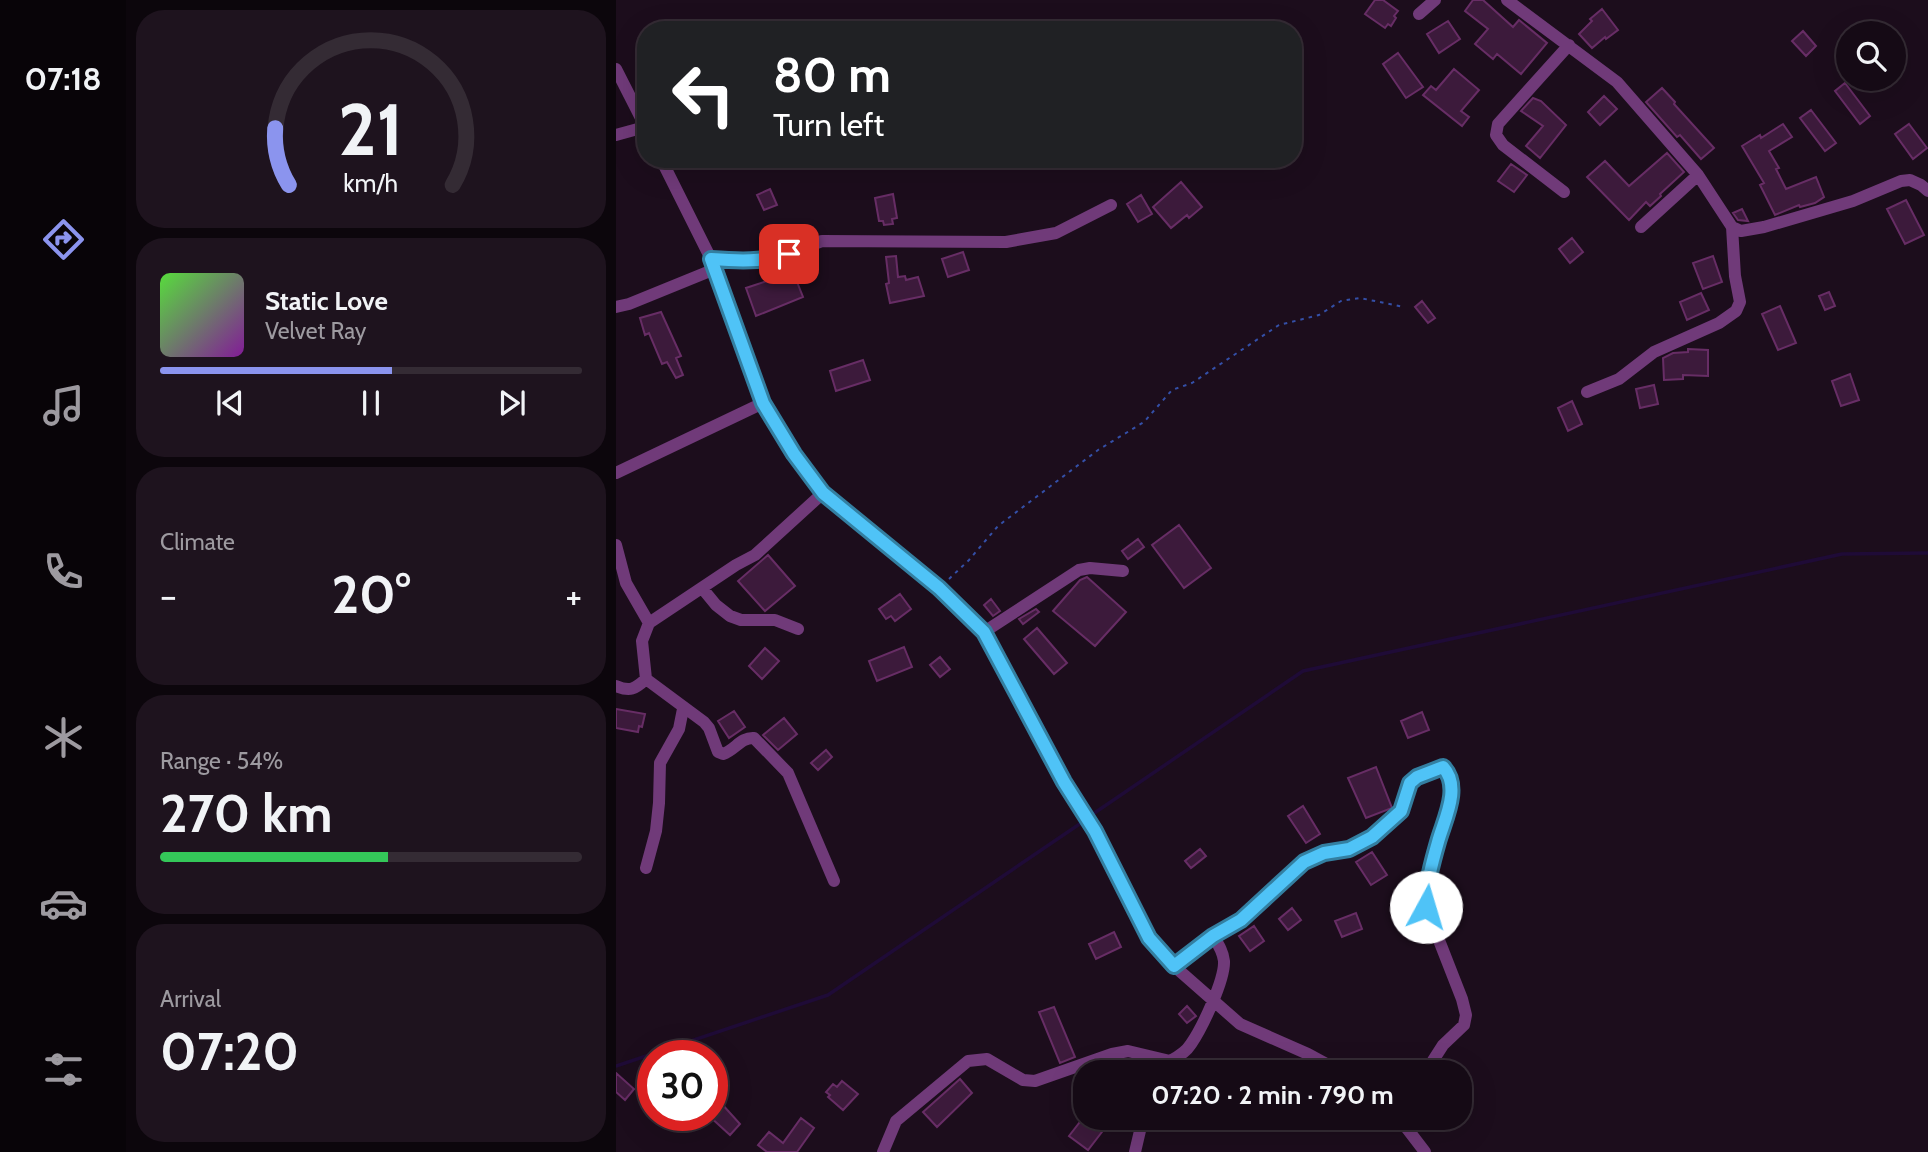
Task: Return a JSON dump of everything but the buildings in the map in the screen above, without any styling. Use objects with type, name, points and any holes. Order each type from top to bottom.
[{"type":"street","points":[[1419,14],[1435,0]]},
{"type":"street","points":[[1507,0],[1617,82],[1698,175],[1732,227],[1741,231],[1764,228],[1853,201],[1901,181],[1910,180],[1928,191]]},
{"type":"street","points":[[1564,192],[1503,145],[1496,135],[1498,124],[1569,45]]},
{"type":"street","points":[[616,69],[637,112]]},
{"type":"street","points":[[616,135],[637,130]]},
{"type":"street","points":[[665,168],[713,264],[763,403],[794,454],[823,493],[939,588],[984,632],[1064,782],[1094,830],[1149,938],[1212,1002],[1241,1024],[1319,1060]]},
{"type":"street","points":[[1641,227],[1698,175]]},
{"type":"street","points":[[616,307],[713,264],[768,261],[822,241],[1006,242],[1056,233],[1111,205]]},
{"type":"street","points":[[1587,392],[1619,379],[1654,352],[1719,323],[1736,311],[1740,302],[1734,276],[1732,227]]},
{"type":"street","points":[[616,473],[763,403]]},
{"type":"street","points":[[823,493],[755,555],[649,623],[642,641],[646,679],[709,729],[718,752],[728,753],[744,740],[754,738],[788,773],[834,881]]},
{"type":"street","points":[[616,545],[626,583],[649,623]]},
{"type":"street","points":[[984,632],[1079,570],[1090,568],[1123,571]]},
{"type":"street","points":[[702,588],[716,605],[730,616],[741,620],[775,620],[798,629]]},
{"type":"street","points":[[616,686],[628,690],[636,689],[646,679]]},
{"type":"street","points":[[646,868],[657,822],[660,763],[679,729],[683,709]]},
{"type":"street","points":[[1174,966],[1213,936],[1241,920],[1304,862],[1324,853],[1349,849],[1372,837],[1401,811],[1410,783],[1417,777],[1443,767],[1450,780],[1450,800],[1448,816],[1431,866],[1426,907],[1462,999],[1465,1015],[1464,1025],[1443,1045],[1433,1060]]},
{"type":"street","points":[[883,1152],[896,1121],[968,1060],[987,1059],[1023,1080],[1035,1081],[1111,1054],[1128,1051],[1170,1061],[1191,1045],[1221,982],[1224,964],[1221,949],[1213,936]]},
{"type":"street","points":[[1135,1152],[1140,1130]]},
{"type":"street","points":[[1408,1130],[1425,1152]]},
{"type":"path","points":[[939,588],[970,560],[998,526],[1098,450],[1144,422],[1172,390],[1192,383],[1279,325],[1319,315],[1341,301],[1360,298],[1404,307]]},
{"type":"waterway","points":[[1090,816],[1303,671],[1842,554],[1928,553]]},
{"type":"waterway","points":[[616,1066],[828,995],[1084,821]]},
{"type":"route","points":[[789,254],[768,261],[711,259],[763,403],[794,454],[823,493],[939,588],[984,632],[1064,782],[1095,831],[1149,938],[1174,966],[1213,936],[1241,920],[1304,862],[1324,853],[1349,849],[1372,837],[1401,811],[1410,783],[1417,777],[1443,767],[1450,780],[1450,800],[1448,816],[1431,866],[1426,907]]}]
